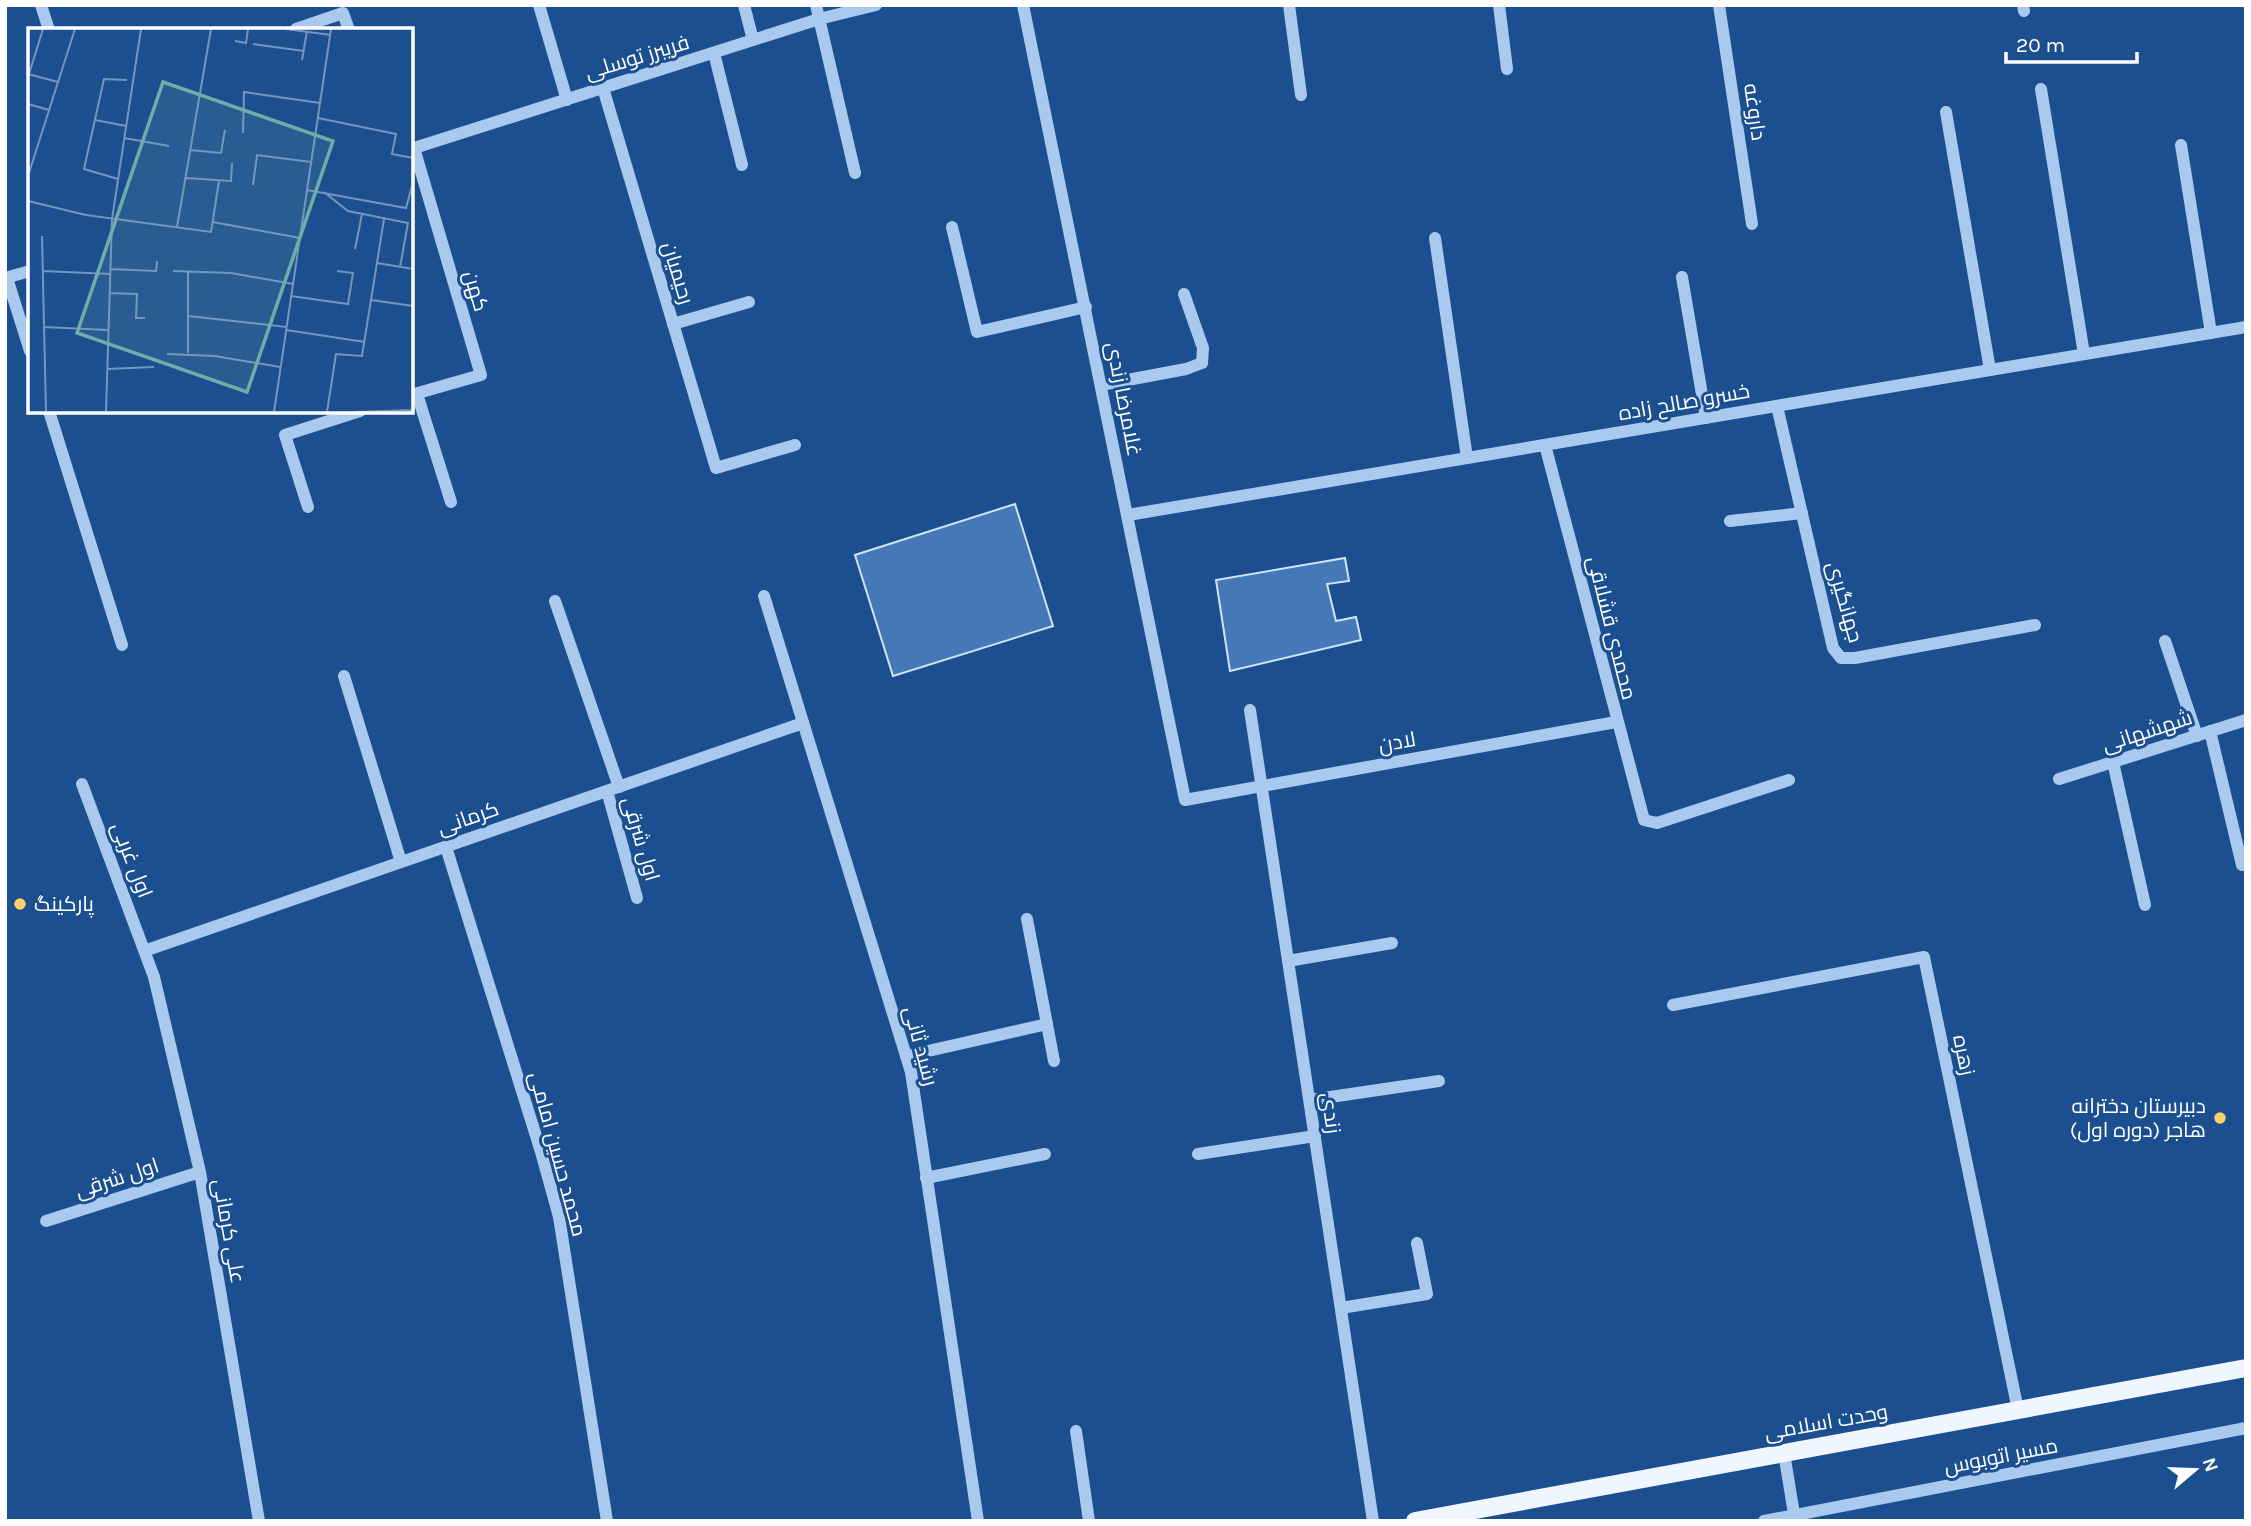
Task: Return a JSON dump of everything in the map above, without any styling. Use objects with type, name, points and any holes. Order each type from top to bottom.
[{"type":"main road","name":"وحدت اسلامی","points":[[1415,1521],[2246,1368]]},
{"type":"street","points":[[41,5],[48,28]]},
{"type":"street","points":[[539,5],[567,100]]},
{"type":"street","points":[[744,5],[753,40]]},
{"type":"street","points":[[816,5],[855,173]]},
{"type":"street","name":"فریبرز توسلی","points":[[413,149],[819,19],[876,5]]},
{"type":"street","name":"غلامرضا زندی","points":[[1023,5],[1185,800]]},
{"type":"street","points":[[1289,5],[1301,95]]},
{"type":"street","points":[[1499,5],[1507,69]]},
{"type":"street","name":"داروغه","points":[[1720,5],[1752,224]]},
{"type":"street","points":[[299,28],[343,13],[348,28]]},
{"type":"street","points":[[714,53],[742,165]]},
{"type":"street","name":"رحیمیان","points":[[603,88],[716,468],[795,445]]},
{"type":"street","points":[[2041,89],[2084,354]]},
{"type":"street","points":[[1946,112],[1990,370]]},
{"type":"street","points":[[2181,145],[2211,333]]},
{"type":"street","name":"کهن","points":[[413,149],[481,375],[414,394]]},
{"type":"street","points":[[952,227],[977,332],[1086,307]]},
{"type":"street","points":[[1434,237],[1467,458]]},
{"type":"street","points":[[28,272],[6,278],[28,345]]},
{"type":"street","points":[[1682,277],[1706,418]]},
{"type":"street","points":[[1101,385],[1186,369],[1202,363],[1203,348],[1184,294]]},
{"type":"street","points":[[673,324],[749,302]]},
{"type":"street","name":"خسرو صالح زاده","points":[[1128,515],[2246,327]]},
{"type":"street","points":[[414,394],[451,502]]},
{"type":"street","name":"جهانگیری","points":[[1777,406],[1833,648],[1841,658],[1855,658],[2035,625]]},
{"type":"street","points":[[50,413],[122,645]]},
{"type":"street","points":[[308,507],[285,435],[354,413]]},
{"type":"street","name":"محمدی قشلاقی","points":[[1545,445],[1644,820],[1657,823],[1789,780]]},
{"type":"street","points":[[1730,522],[1802,513]]},
{"type":"street","name":"رشید ثانی","points":[[764,596],[906,1056],[978,1521]]},
{"type":"street","name":"اول شرقی","points":[[555,601],[613,789],[637,898]]},
{"type":"street","points":[[2165,641],[2203,733],[2242,865]]},
{"type":"street","points":[[344,676],[401,862]]},
{"type":"street","name":"زندی","points":[[1250,710],[1373,1521]]},
{"type":"street","name":"شهشهانی","points":[[2059,779],[2246,720]]},
{"type":"street","name":"لادن","points":[[1185,800],[1616,722]]},
{"type":"street","name":"کرمانی","points":[[147,950],[803,723]]},
{"type":"street","points":[[2113,762],[2146,905]]},
{"type":"street","name":"اول غربی","points":[[82,784],[147,950]]},
{"type":"street","name":"محمد حسین امامی","points":[[446,847],[559,1217],[607,1521]]},
{"type":"street","points":[[1027,919],[1054,1060]]},
{"type":"street","points":[[1288,961],[1392,943]]},
{"type":"street","name":"علی کرمانی","points":[[147,950],[200,1172],[258,1521]]},
{"type":"street","name":"زهره","points":[[1673,1006],[1924,957],[2018,1410]]},
{"type":"street","points":[[906,1056],[1047,1024]]},
{"type":"street","points":[[1310,1100],[1438,1081]]},
{"type":"street","points":[[1198,1154],[1315,1136]]},
{"type":"street","points":[[926,1178],[1045,1154]]},
{"type":"street","name":"اول شرقی","points":[[46,1221],[200,1172]]},
{"type":"street","points":[[1341,1308],[1427,1294],[1417,1243]]},
{"type":"street","name":"مسیر اتوبوس","points":[[1763,1521],[1794,1518],[2246,1428]]},
{"type":"street","points":[[1076,1431],[1089,1521]]},
{"type":"street","points":[[1784,1453],[1794,1518]]},
{"type":"building","points":[[1015,504],[1053,626],[893,676],[855,555]]},
{"type":"building","points":[[1345,558],[1349,581],[1327,584],[1336,621],[1356,617],[1361,640],[1230,671],[1216,580]]},
{"type":"place","name":"پارکینگ","points":[[20,904]]},
{"type":"place","name":"دبیرستان دخترانه هاجر (دوره اول)","points":[[2220,1118]]}]
